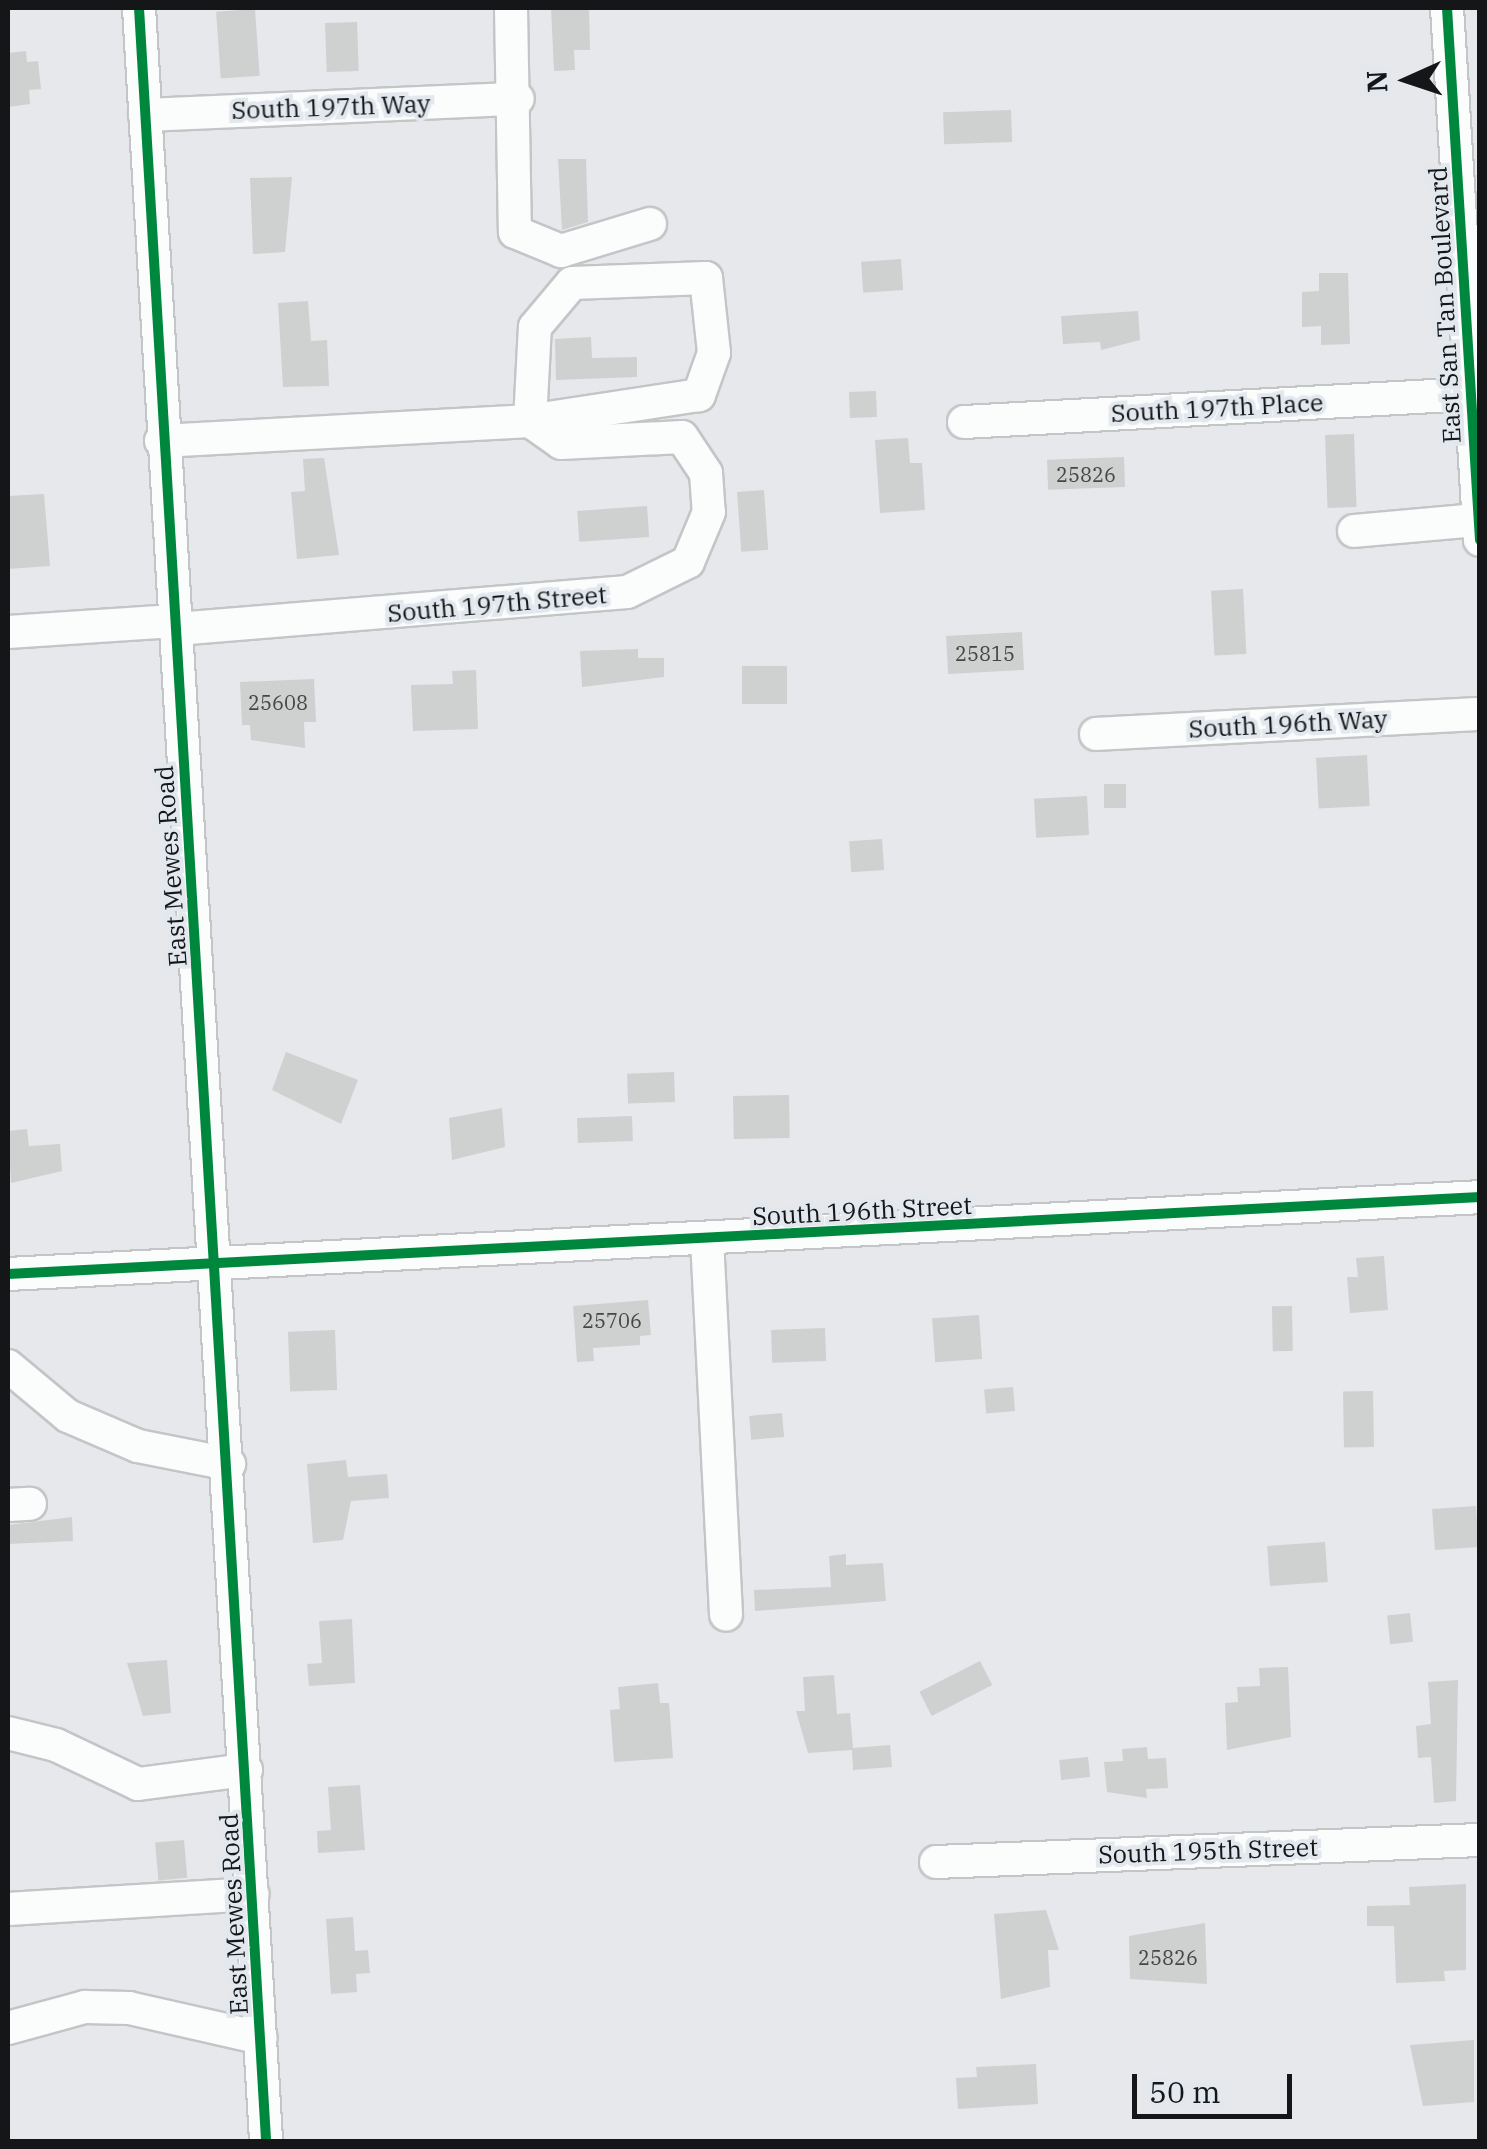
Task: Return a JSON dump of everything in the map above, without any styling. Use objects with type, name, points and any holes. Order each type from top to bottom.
[{"type":"street","name":"East Mewes Road","points":[[139,8],[161,441],[219,1266],[266,2142]]},
{"type":"street","points":[[511,8],[518,99],[514,232],[561,251],[650,224]]},
{"type":"street","name":"East San Tan Boulevard","points":[[1447,8],[1470,244],[1470,394],[1480,540]]},
{"type":"street","name":"South 197th Way","points":[[144,115],[518,99]]},
{"type":"street","points":[[706,278],[714,353],[699,395],[530,421],[534,327],[572,283],[706,278]]},
{"type":"street","name":"South 197th Place","points":[[964,422],[1470,394]]},
{"type":"street","name":"South 197th Street","points":[[8,632],[568,600],[627,592],[688,562],[709,512],[706,472],[682,437],[561,443],[530,421],[161,441]]},
{"type":"street","points":[[1354,531],[1478,520]]},
{"type":"street","name":"South 196th Way","points":[[1096,734],[1480,714]]},
{"type":"street","name":"South 196th Street","points":[[8,1274],[219,1266],[1480,1197]]},
{"type":"street","points":[[707,1240],[726,1615]]},
{"type":"street","points":[[8,1366],[68,1416],[138,1446],[229,1464]]},
{"type":"street","points":[[8,1734],[56,1746],[138,1784],[246,1770]]},
{"type":"street","name":"South 195th Street","points":[[936,1862],[1480,1840]]},
{"type":"street","points":[[8,1909],[253,1894]]},
{"type":"street","points":[[8,2028],[85,2006],[130,2008],[261,2038]]},
{"type":"building","points":[[551,8],[589,8],[590,50],[574,50],[575,70],[554,71]]},
{"type":"building","points":[[255,9],[260,76],[221,79],[216,12]]},
{"type":"building","points":[[357,22],[359,71],[327,72],[325,23]]},
{"type":"building","points":[[26,51],[27,62],[38,61],[41,89],[29,90],[30,104],[8,107],[8,53]]},
{"type":"building","points":[[1011,110],[1012,142],[944,144],[943,112]]},
{"type":"building","points":[[558,159],[586,159],[588,222],[562,230]]},
{"type":"building","points":[[292,177],[285,252],[253,254],[250,178]]},
{"type":"building","points":[[901,259],[903,290],[863,293],[861,262]]},
{"type":"building","points":[[1319,273],[1348,273],[1350,344],[1321,345],[1321,326],[1302,327],[1302,292],[1319,291]]},
{"type":"building","points":[[308,301],[311,341],[327,340],[329,386],[283,387],[278,303]]},
{"type":"building","points":[[1138,311],[1140,340],[1101,350],[1100,342],[1063,344],[1061,316]]},
{"type":"building","points":[[591,337],[592,358],[637,357],[637,377],[556,380],[555,339]]},
{"type":"building","points":[[876,391],[877,417],[850,418],[849,392]]},
{"type":"building","points":[[1354,434],[1357,507],[1328,508],[1325,435]]},
{"type":"building","points":[[908,438],[910,463],[922,463],[925,510],[880,513],[875,440]]},
{"type":"building","points":[[1124,457],[1125,487],[1048,490],[1047,460]]},
{"type":"building","points":[[324,458],[339,555],[297,559],[291,492],[305,491],[303,459]]},
{"type":"building","points":[[764,490],[768,550],[741,552],[737,492]]},
{"type":"building","points":[[44,494],[50,566],[8,569],[8,496]]},
{"type":"building","points":[[647,506],[649,537],[579,542],[577,511]]},
{"type":"building","points":[[1243,589],[1246,654],[1214,656],[1211,591]]},
{"type":"building","points":[[1022,632],[1024,670],[948,674],[946,636]]},
{"type":"building","points":[[638,649],[638,658],[664,658],[664,677],[582,687],[580,651]]},
{"type":"building","points":[[742,666],[787,666],[787,704],[742,704]]},
{"type":"building","points":[[476,670],[478,729],[413,731],[411,685],[453,684],[452,671]]},
{"type":"building","points":[[314,679],[316,722],[304,722],[305,748],[251,740],[250,725],[242,725],[240,682]]},
{"type":"building","points":[[1367,755],[1370,806],[1319,809],[1316,758]]},
{"type":"building","points":[[1104,784],[1126,784],[1126,808],[1104,808]]},
{"type":"building","points":[[1087,796],[1089,835],[1036,838],[1034,799]]},
{"type":"building","points":[[882,839],[884,870],[851,872],[849,841]]},
{"type":"building","points":[[286,1052],[358,1080],[341,1124],[272,1090]]},
{"type":"building","points":[[674,1072],[675,1102],[628,1104],[627,1074]]},
{"type":"building","points":[[789,1095],[790,1138],[734,1139],[733,1096]]},
{"type":"building","points":[[502,1108],[505,1147],[452,1160],[449,1118]]},
{"type":"building","points":[[632,1116],[633,1141],[578,1143],[577,1118]]},
{"type":"building","points":[[27,1129],[29,1146],[60,1144],[62,1171],[11,1183],[8,1131]]},
{"type":"building","points":[[1384,1256],[1388,1310],[1350,1313],[1347,1277],[1358,1277],[1356,1258]]},
{"type":"building","points":[[648,1300],[651,1335],[640,1336],[640,1345],[593,1348],[594,1361],[577,1362],[573,1306]]},
{"type":"building","points":[[1272,1306],[1292,1306],[1293,1351],[1273,1351]]},
{"type":"building","points":[[979,1315],[982,1359],[935,1362],[932,1318]]},
{"type":"building","points":[[825,1328],[826,1361],[772,1363],[771,1330]]},
{"type":"building","points":[[335,1330],[337,1390],[290,1392],[288,1332]]},
{"type":"building","points":[[1013,1387],[1015,1411],[986,1413],[984,1390]]},
{"type":"building","points":[[1373,1391],[1374,1447],[1344,1448],[1343,1392]]},
{"type":"building","points":[[782,1413],[784,1437],[751,1440],[749,1416]]},
{"type":"building","points":[[346,1460],[348,1477],[387,1474],[389,1498],[351,1501],[343,1540],[313,1543],[307,1464]]},
{"type":"building","points":[[1476,1506],[1479,1547],[1435,1550],[1432,1509]]},
{"type":"building","points":[[72,1517],[73,1541],[8,1544],[8,1525]]},
{"type":"building","points":[[1325,1542],[1328,1582],[1270,1586],[1267,1546]]},
{"type":"building","points":[[846,1554],[846,1565],[883,1563],[886,1601],[755,1611],[754,1590],[831,1587],[829,1556]]},
{"type":"building","points":[[1410,1613],[1413,1642],[1390,1644],[1387,1615]]},
{"type":"building","points":[[352,1619],[355,1683],[309,1686],[307,1664],[322,1663],[319,1621]]},
{"type":"building","points":[[167,1660],[171,1713],[143,1716],[127,1663]]},
{"type":"building","points":[[980,1661],[992,1685],[932,1716],[919,1692]]},
{"type":"building","points":[[1288,1667],[1291,1737],[1227,1750],[1225,1703],[1238,1702],[1237,1687],[1260,1686],[1259,1668]]},
{"type":"building","points":[[834,1675],[837,1714],[850,1713],[853,1748],[890,1745],[892,1767],[853,1770],[852,1750],[808,1753],[796,1711],[805,1711],[803,1677]]},
{"type":"building","points":[[1458,1680],[1456,1801],[1434,1803],[1431,1757],[1418,1758],[1416,1726],[1431,1724],[1428,1682]]},
{"type":"building","points":[[658,1683],[660,1703],[669,1703],[673,1758],[614,1762],[610,1710],[620,1709],[618,1687]]},
{"type":"building","points":[[1147,1747],[1148,1759],[1166,1758],[1168,1788],[1146,1789],[1147,1798],[1107,1792],[1104,1762],[1123,1761],[1122,1749]]},
{"type":"building","points":[[1088,1757],[1090,1777],[1061,1780],[1059,1760]]},
{"type":"building","points":[[360,1785],[365,1850],[318,1853],[317,1831],[331,1830],[328,1787]]},
{"type":"building","points":[[184,1840],[187,1878],[158,1880],[155,1843]]},
{"type":"building","points":[[1466,1884],[1466,1970],[1444,1971],[1445,1981],[1396,1983],[1394,1926],[1367,1926],[1367,1906],[1410,1905],[1409,1887]]},
{"type":"building","points":[[1046,1910],[1059,1950],[1048,1950],[1050,1987],[1001,1999],[994,1914]]},
{"type":"building","points":[[353,1917],[355,1951],[368,1950],[370,1973],[356,1974],[357,1992],[331,1994],[326,1919]]},
{"type":"building","points":[[1205,1923],[1207,1984],[1130,1979],[1129,1936]]},
{"type":"building","points":[[1474,2040],[1474,2102],[1423,2106],[1410,2045]]},
{"type":"building","points":[[1036,2064],[1038,2104],[958,2109],[956,2078],[977,2077],[976,2067]]},
{"type":"cycle path","points":[[139,8],[266,2142]]},
{"type":"cycle path","points":[[1447,8],[1480,540]]},
{"type":"cycle path","points":[[8,1274],[1480,1197]]}]
